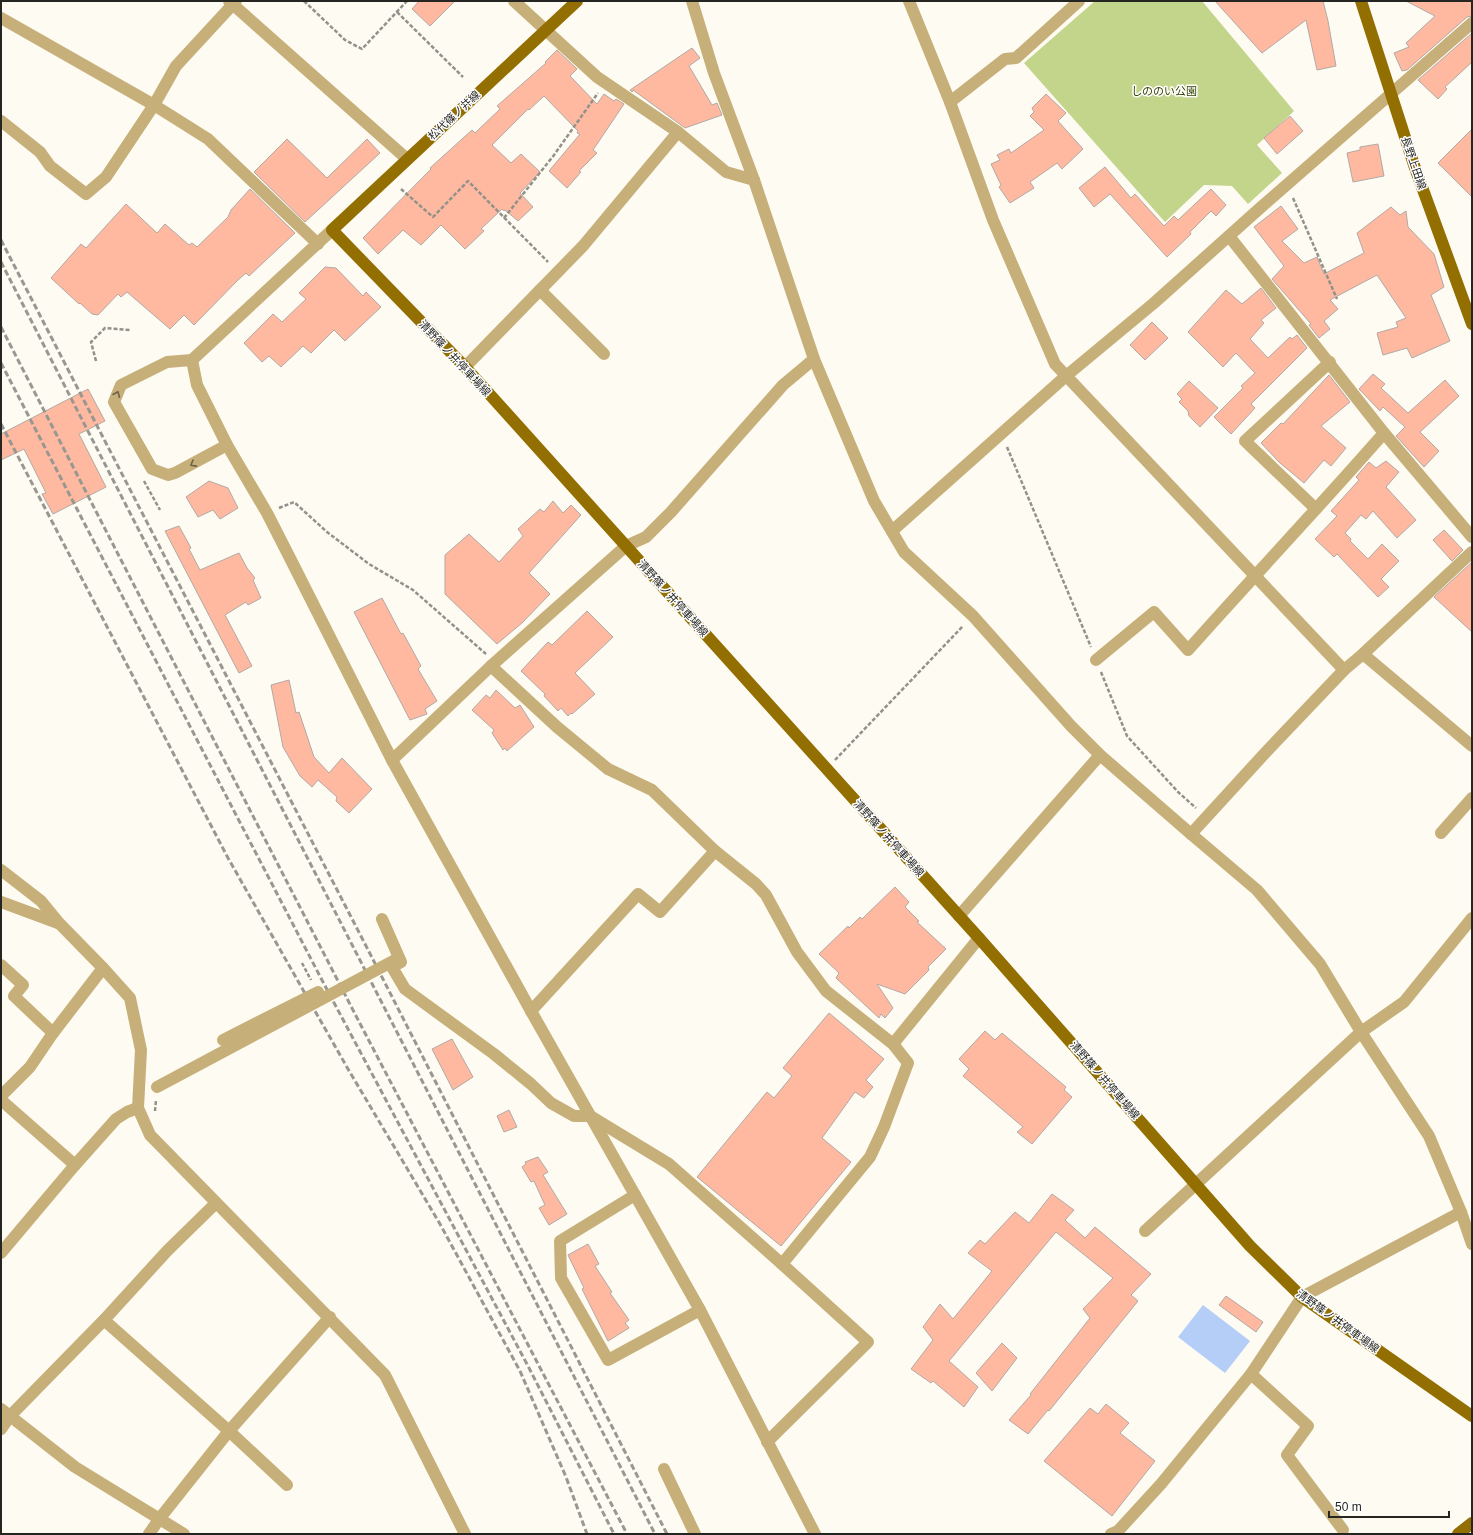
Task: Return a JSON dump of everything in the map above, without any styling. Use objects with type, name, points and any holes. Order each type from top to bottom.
[{"type":"main road","name":"松代篠ノ井線","points":[[332,230],[577,1]]},
{"type":"main road","name":"長野上田線","points":[[1360,1],[1431,213],[1472,324]]},
{"type":"main road","name":"清野篠ノ井停車場線","points":[[332,230],[465,367],[980,938],[1250,1246],[1302,1297],[1472,1416]]},
{"type":"main road","points":[[1458,1534],[1472,1523]]},
{"type":"street","points":[[514,1],[606,82],[678,132],[726,172],[754,180]]},
{"type":"street","points":[[692,1],[714,73],[754,180],[814,359],[874,501],[904,552],[973,616],[1071,726],[1100,755],[1257,890],[1320,964],[1361,1032],[1429,1136],[1462,1212],[1472,1244]]},
{"type":"street","points":[[910,1],[950,102],[993,220],[1056,364],[1344,670]]},
{"type":"street","points":[[950,102],[1005,60],[1016,58],[1080,1]]},
{"type":"street","points":[[1,121],[40,152],[50,166],[86,194],[106,177],[154,105],[176,66],[233,2],[407,159]]},
{"type":"street","points":[[1,18],[154,105],[208,139],[318,244]]},
{"type":"street","points":[[892,531],[1066,376],[1154,303],[1472,23]]},
{"type":"street","points":[[465,367],[583,246],[678,132]]},
{"type":"street","points":[[227,445],[175,473],[168,475],[152,469],[114,402],[120,385],[167,362],[192,360],[332,230]]},
{"type":"street","points":[[1229,236],[1384,432],[1472,537]]},
{"type":"street","points":[[540,290],[604,354]]},
{"type":"street","points":[[392,760],[493,664],[626,546],[646,537],[671,512],[783,386],[814,359]]},
{"type":"street","points":[[192,360],[197,385],[227,445],[294,566],[392,760],[531,1011],[700,1310],[815,1534]]},
{"type":"street","points":[[1316,509],[1245,441],[1330,362]]},
{"type":"street","points":[[1096,660],[1154,612],[1188,650],[1384,432]]},
{"type":"street","points":[[1191,834],[1344,670],[1472,552]]},
{"type":"street","points":[[1363,654],[1472,746]]},
{"type":"street","points":[[493,664],[557,727],[608,769],[652,790],[715,851],[756,884],[766,895],[797,952],[826,990],[893,1044],[908,1063],[884,1127],[870,1157],[782,1264]]},
{"type":"street","points":[[960,916],[1100,755]]},
{"type":"street","points":[[1441,833],[1472,798]]},
{"type":"street","points":[[531,1011],[638,894],[660,912],[715,851]]},
{"type":"street","points":[[1,870],[41,901],[130,998],[142,1050],[138,1108],[150,1135],[330,1317],[385,1375],[465,1534]]},
{"type":"street","points":[[1,902],[60,923]]},
{"type":"street","points":[[1145,1231],[1361,1032],[1404,1002],[1472,918]]},
{"type":"street","points":[[382,919],[401,962],[392,967],[405,989],[494,1054],[531,1084],[551,1103],[574,1116],[590,1116],[669,1164],[868,1342],[767,1442]]},
{"type":"street","points":[[893,1044],[980,938]]},
{"type":"street","points":[[157,1087],[395,960]]},
{"type":"street","points":[[1,965],[23,985],[14,996],[53,1032]]},
{"type":"street","points":[[1,1096],[30,1067],[53,1032],[103,968]]},
{"type":"street","points":[[224,1040],[318,992]]},
{"type":"street","points":[[1,1100],[75,1165]]},
{"type":"street","points":[[1,1253],[116,1119],[127,1112],[138,1108]]},
{"type":"street","points":[[635,1195],[560,1241],[561,1278],[608,1360],[700,1310]]},
{"type":"street","points":[[1,1429],[6,1413],[104,1320],[167,1251],[216,1203]]},
{"type":"street","points":[[1113,1534],[1118,1531],[1161,1484],[1251,1374],[1302,1297],[1462,1212]]},
{"type":"street","points":[[149,1534],[229,1431],[330,1317]]},
{"type":"street","points":[[104,1320],[229,1431],[287,1485]]},
{"type":"street","points":[[1251,1374],[1308,1426],[1287,1455],[1343,1530]]},
{"type":"street","points":[[6,1413],[75,1467],[184,1534]]},
{"type":"street","points":[[664,1469],[695,1534]]},
{"type":"path","points":[[304,1],[345,40],[362,49],[407,1]]},
{"type":"path","points":[[397,12],[463,78]]},
{"type":"path","points":[[504,218],[554,155],[606,82]]},
{"type":"path","points":[[401,189],[433,217],[468,181],[558,272]]},
{"type":"path","points":[[1287,185],[1337,300]]},
{"type":"path","points":[[96,361],[91,342],[105,328],[130,330]]},
{"type":"path","points":[[1001,434],[1127,736],[1178,792],[1206,817]]},
{"type":"path","points":[[142,478],[160,510]]},
{"type":"path","points":[[266,513],[294,502],[327,532],[369,564],[413,590],[493,664]]},
{"type":"path","points":[[827,769],[973,616]]},
{"type":"path","points":[[302,963],[318,992]]},
{"type":"green space","name":"しののい公園","points":[[1095,1],[1202,1],[1294,111],[1257,145],[1282,173],[1248,204],[1232,186],[1204,185],[1165,222],[1024,63]]},
{"type":"water","points":[[1203,1305],[1250,1341],[1225,1373],[1178,1337]]},
{"type":"building","points":[[419,1],[455,1],[430,26],[412,9]]},
{"type":"building","points":[[1215,1],[1323,1],[1336,66],[1317,70],[1306,20],[1262,53]]},
{"type":"building","points":[[1406,1],[1472,1],[1472,16],[1467,17],[1407,70],[1402,71],[1394,53],[1409,47],[1406,43],[1435,16]]},
{"type":"building","points":[[1472,33],[1472,62],[1445,87],[1447,89],[1438,99],[1418,80]]},
{"type":"building","points":[[692,48],[700,58],[689,66],[712,105],[717,103],[722,115],[685,128],[633,90],[632,92],[630,90]]},
{"type":"building","points":[[557,50],[577,69],[570,76],[597,104],[604,94],[614,101],[616,99],[624,104],[593,150],[597,153],[579,171],[581,172],[567,188],[549,171],[580,134],[577,133],[578,131],[544,96],[529,110],[528,109],[492,145],[511,163],[521,154],[540,172],[520,193],[533,207],[518,221],[502,209],[481,229],[484,231],[465,249],[441,225],[421,245],[403,230],[378,254],[363,238],[431,169],[430,168],[472,130],[475,133],[500,109],[497,106],[546,63],[545,62]]},
{"type":"building","points":[[1046,94],[1066,113],[1058,121],[1083,149],[1062,169],[1057,163],[1030,182],[1034,188],[1010,203],[999,187],[1001,185],[991,164],[1000,160],[997,155],[1009,149],[1011,153],[1044,130],[1030,116],[1034,112],[1032,108]]},
{"type":"building","points":[[1290,116],[1303,131],[1277,154],[1264,138]]},
{"type":"building","points":[[1472,129],[1472,197],[1438,163]]},
{"type":"building","points":[[287,139],[327,178],[367,139],[380,153],[305,222],[254,172]]},
{"type":"building","points":[[1378,144],[1384,176],[1353,182],[1347,153],[1360,150],[1360,147]]},
{"type":"building","points":[[1105,167],[1131,198],[1135,194],[1164,226],[1174,216],[1178,220],[1211,189],[1226,205],[1216,216],[1211,211],[1190,232],[1191,234],[1167,257],[1110,194],[1094,207],[1079,188]]},
{"type":"building","points":[[250,189],[295,233],[249,276],[246,273],[238,280],[194,325],[184,315],[170,329],[127,292],[121,297],[118,294],[98,315],[92,314],[51,278],[81,244],[86,248],[126,204],[157,233],[165,224],[189,245],[192,243],[197,247],[228,217],[231,210]]},
{"type":"building","points":[[1281,206],[1298,229],[1282,241],[1304,263],[1317,257],[1324,274],[1364,253],[1357,233],[1391,207],[1400,215],[1406,211],[1408,227],[1434,254],[1444,287],[1431,295],[1450,341],[1412,358],[1407,348],[1383,355],[1377,333],[1398,327],[1396,322],[1406,318],[1377,275],[1330,300],[1338,309],[1324,321],[1330,329],[1319,338],[1309,325],[1311,324],[1272,279],[1284,266],[1254,227]]},
{"type":"building","points":[[325,267],[336,268],[363,296],[366,292],[381,307],[345,341],[334,330],[311,353],[303,346],[281,367],[269,356],[262,362],[244,343],[273,314],[282,322],[306,299],[299,293]]},
{"type":"building","points":[[1261,288],[1276,308],[1261,320],[1264,323],[1250,339],[1268,358],[1290,337],[1292,339],[1297,335],[1307,348],[1251,404],[1255,408],[1231,434],[1214,417],[1243,388],[1241,386],[1255,373],[1236,353],[1223,367],[1188,332],[1226,290],[1242,304]]},
{"type":"building","points":[[1152,322],[1168,338],[1145,360],[1130,345]]},
{"type":"building","points":[[1373,374],[1385,384],[1381,388],[1408,413],[1445,380],[1459,396],[1420,432],[1439,451],[1424,467],[1396,436],[1405,427],[1383,407],[1380,411],[1359,389]]},
{"type":"building","points":[[1329,375],[1350,402],[1321,426],[1346,448],[1331,466],[1324,460],[1304,483],[1280,463],[1261,443],[1281,423],[1283,424]]},
{"type":"building","points":[[1189,381],[1218,408],[1200,427],[1189,416],[1188,411],[1179,402],[1182,399],[1177,394]]},
{"type":"building","points":[[88,389],[105,421],[79,434],[106,487],[53,514],[42,494],[46,493],[24,449],[1,460],[1,434]]},
{"type":"building","points":[[1386,461],[1399,472],[1386,487],[1416,520],[1397,538],[1373,511],[1366,519],[1361,515],[1345,533],[1351,539],[1350,541],[1368,559],[1382,544],[1399,561],[1381,579],[1389,587],[1378,597],[1337,554],[1334,557],[1315,539],[1337,516],[1331,511],[1359,480],[1356,477],[1369,462],[1376,468]]},
{"type":"building","points":[[209,481],[228,488],[238,508],[220,519],[213,510],[198,517],[186,497]]},
{"type":"building","points":[[553,501],[563,513],[571,505],[581,515],[529,573],[550,594],[522,623],[497,644],[445,594],[445,555],[469,534],[499,562],[523,536],[518,529],[540,509],[544,512]]},
{"type":"building","points":[[179,526],[191,548],[189,549],[200,570],[239,553],[247,568],[255,578],[253,580],[261,598],[248,605],[246,602],[225,615],[252,666],[239,673],[165,531]]},
{"type":"building","points":[[1444,530],[1463,550],[1452,561],[1433,540]]},
{"type":"building","points":[[1472,562],[1472,632],[1434,597]]},
{"type":"building","points":[[382,598],[401,634],[403,633],[421,666],[418,669],[437,701],[425,709],[427,714],[410,720],[354,612]]},
{"type":"building","points":[[587,611],[613,637],[575,673],[595,694],[568,716],[561,708],[558,711],[544,696],[545,694],[521,671],[548,642],[552,645]]},
{"type":"building","points":[[289,680],[296,713],[299,712],[314,757],[329,773],[342,758],[372,789],[349,813],[336,801],[337,797],[318,780],[312,787],[300,776],[283,747],[271,685]]},
{"type":"building","points":[[496,690],[515,708],[520,705],[534,727],[507,751],[505,748],[503,750],[492,733],[494,730],[472,710],[486,695],[490,698]]},
{"type":"building","points":[[895,887],[909,902],[905,907],[919,921],[917,922],[946,949],[928,967],[929,970],[905,994],[877,984],[893,1008],[885,1018],[881,1014],[879,1018],[836,978],[839,973],[819,954],[848,926],[849,928],[860,917],[862,919]]},
{"type":"building","points":[[829,1013],[884,1059],[866,1080],[873,1087],[864,1098],[855,1092],[822,1138],[851,1162],[781,1246],[697,1177],[767,1092],[774,1098],[792,1076],[783,1068]]},
{"type":"building","points":[[985,1031],[995,1040],[1002,1033],[1066,1087],[1064,1090],[1072,1097],[1032,1144],[1017,1132],[1023,1127],[963,1076],[969,1069],[959,1059]]},
{"type":"building","points":[[452,1039],[473,1077],[453,1090],[432,1049]]},
{"type":"building","points":[[509,1110],[517,1127],[504,1132],[497,1116]]},
{"type":"building","points":[[538,1157],[548,1172],[543,1175],[567,1214],[549,1225],[539,1208],[545,1205],[534,1181],[531,1182],[522,1167],[526,1164],[525,1162]]},
{"type":"building","points":[[1052,1194],[1074,1210],[1065,1220],[1085,1238],[1095,1227],[1151,1274],[1131,1295],[1138,1301],[1049,1411],[1048,1410],[1028,1434],[1009,1420],[1031,1395],[1030,1394],[1090,1318],[1083,1309],[1113,1278],[1056,1232],[949,1361],[978,1387],[964,1407],[933,1381],[931,1383],[911,1369],[933,1340],[923,1327],[940,1304],[953,1319],[992,1271],[968,1253],[980,1240],[985,1244],[1015,1212],[1029,1223]]},
{"type":"building","points":[[588,1244],[599,1264],[595,1266],[612,1292],[610,1293],[629,1320],[625,1323],[629,1328],[608,1341],[582,1289],[584,1288],[568,1255]]},
{"type":"building","points":[[1226,1296],[1263,1322],[1256,1332],[1219,1305]]},
{"type":"building","points":[[1002,1343],[1017,1358],[992,1391],[976,1373]]},
{"type":"building","points":[[1106,1404],[1129,1423],[1120,1433],[1155,1461],[1112,1516],[1044,1461],[1090,1408],[1098,1414]]},
{"type":"railway","points":[[1,240],[364,942],[667,1534]]},
{"type":"railway","points":[[1,262],[655,1534]]},
{"type":"railway","points":[[1,327],[355,1014],[627,1534]]},
{"type":"railway","points":[[1,363],[324,984],[528,1366],[614,1534]]},
{"type":"railway","points":[[1,424],[228,858],[348,1069],[440,1224],[520,1371],[566,1477],[587,1534]]}]
